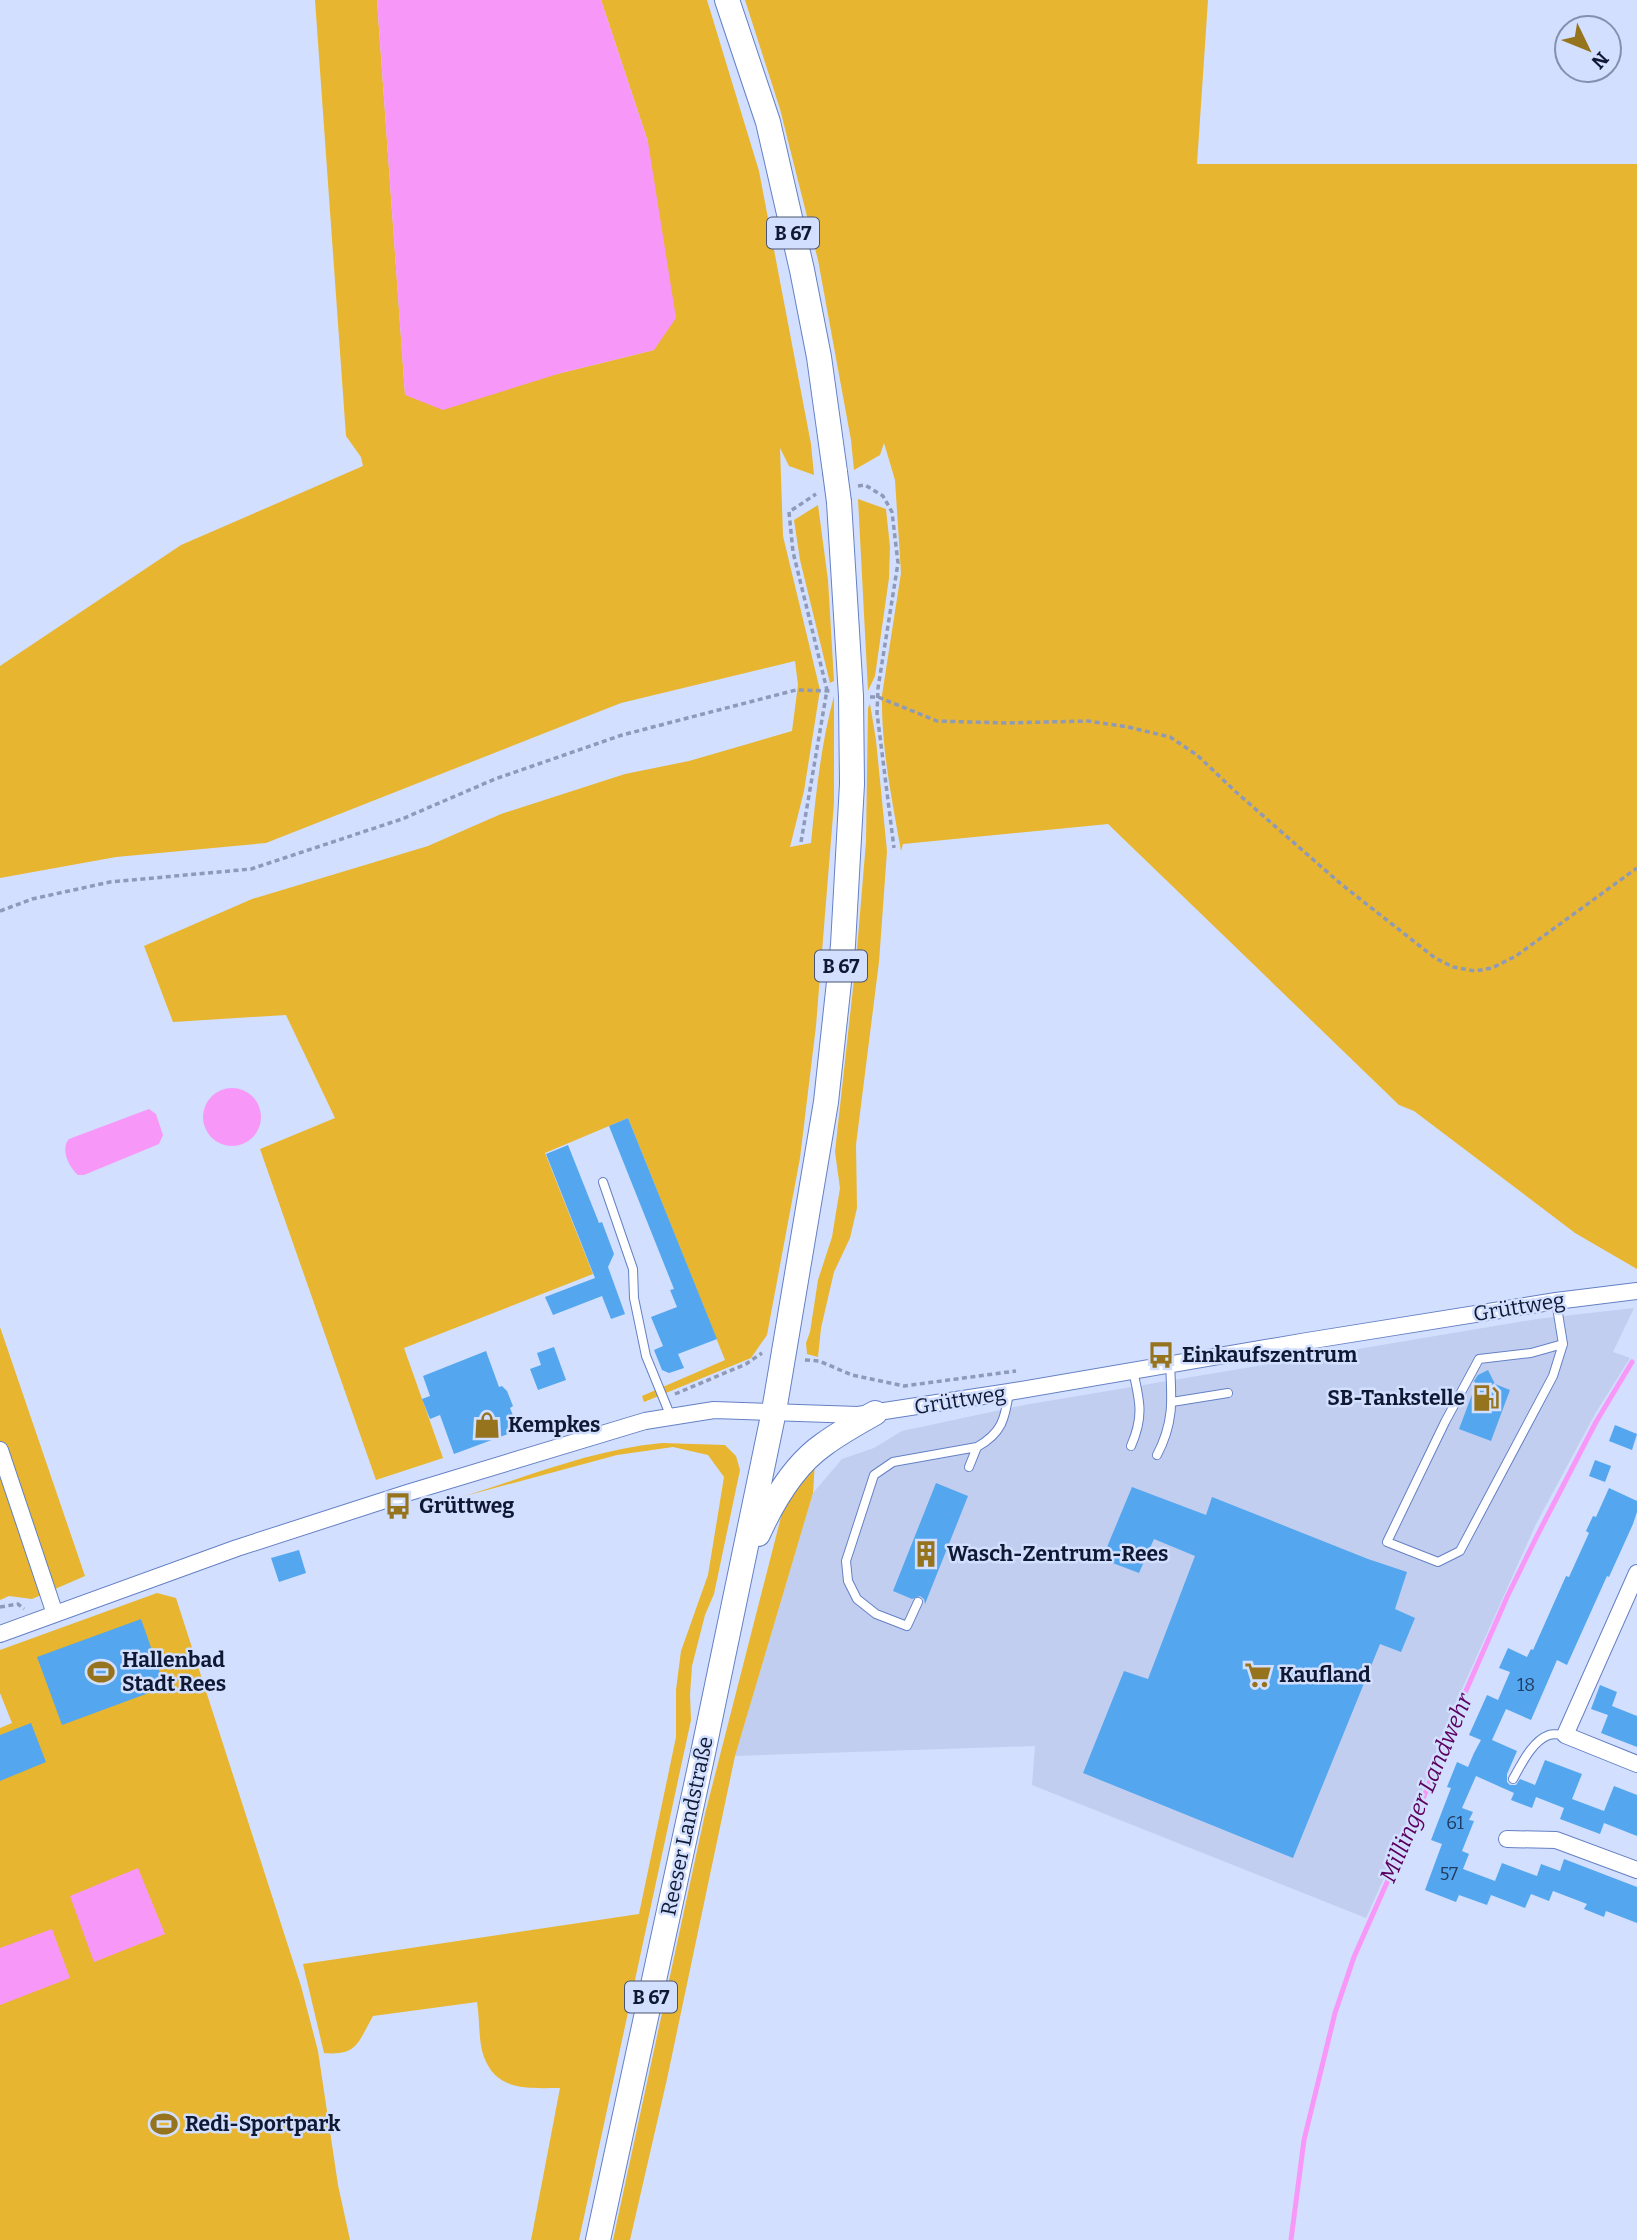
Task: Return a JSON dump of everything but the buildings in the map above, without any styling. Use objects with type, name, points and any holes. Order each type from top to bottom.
[{"type":"main road","name":"B 67","points":[[727,0],[768,122],[819,357],[839,502],[852,724],[846,906],[826,1102],[774,1411]]},
{"type":"main road","name":"Reeser Landstraße","points":[[598,2240],[774,1411]]},
{"type":"main road","name":"B 67","points":[[740,1573],[769,1511],[796,1469],[820,1446],[875,1413]]},
{"type":"street","name":"Grüttweg","points":[[0,1634],[237,1548],[645,1421],[713,1410],[858,1415],[875,1413],[1556,1301],[1637,1291]]},
{"type":"street","points":[[0,1450],[55,1614]]},
{"type":"street","points":[[1637,1573],[1565,1735],[1637,1764]]},
{"type":"street","points":[[1507,1839],[1556,1840],[1637,1870]]},
{"type":"lane","points":[[603,1182],[632,1269],[634,1298],[646,1356],[671,1417]]},
{"type":"lane","points":[[1556,1301],[1563,1344],[1553,1376],[1460,1551],[1438,1562],[1387,1542],[1479,1359],[1531,1353],[1563,1344]]},
{"type":"lane","points":[[1157,1455],[1168,1431],[1172,1402],[1170,1364]]},
{"type":"lane","points":[[1131,1446],[1141,1416],[1133,1371]]},
{"type":"lane","points":[[918,1602],[907,1626],[876,1614],[858,1600],[848,1581],[846,1560],[874,1475],[893,1462],[977,1447],[1002,1425],[1009,1392]]},
{"type":"lane","points":[[1172,1402],[1228,1393]]},
{"type":"lane","points":[[969,1467],[977,1447]]},
{"type":"lane","points":[[1513,1779],[1541,1739],[1551,1734],[1565,1735]]},
{"type":"shaded area","points":[[315,0],[377,0],[405,394],[561,373],[654,350],[648,142],[601,0],[707,0],[759,171],[811,444],[814,475],[789,466],[780,448],[783,536],[820,690],[804,791],[790,847],[811,843],[822,750],[834,696],[834,803],[816,1026],[800,1158],[767,1335],[751,1358],[644,1402],[642,1396],[725,1360],[628,1118],[545,1153],[593,1274],[404,1348],[443,1458],[376,1480],[260,1149],[335,1118],[286,1015],[173,1022],[144,946],[252,899],[428,846],[501,814],[625,774],[689,761],[792,731],[798,685],[795,661],[621,703],[266,843],[116,857],[0,878],[0,666],[181,545],[363,466],[361,457],[346,436]]},
{"type":"shaded area","points":[[377,0],[601,0],[648,142],[676,318],[654,350],[561,373],[443,410],[405,395]]},
{"type":"shaded area","points":[[745,0],[1208,0],[1197,164],[1637,164],[1637,1269],[1575,1233],[1414,1111],[1399,1105],[1108,824],[903,844],[901,851],[882,715],[882,695],[901,573],[895,480],[884,443],[880,455],[854,470],[851,440],[818,260],[780,109]]},
{"type":"shaded area","points":[[858,499],[886,509],[890,547],[889,578],[875,676],[868,691]]},
{"type":"shaded area","points":[[818,505],[828,580],[834,681],[830,683],[800,560],[794,520]]},
{"type":"shaded area","points":[[870,704],[887,851],[879,962],[856,1145],[857,1208],[850,1238],[834,1272],[821,1328],[818,1357],[807,1354],[806,1343],[818,1280],[832,1237],[840,1188],[835,1152],[866,842]]},
{"type":"shaded area","points":[[226,1088],[238,1088],[253,1096],[261,1111],[261,1123],[253,1138],[238,1146],[226,1146],[211,1138],[203,1123],[203,1111],[211,1096]]},
{"type":"shaded area","points":[[149,1109],[156,1114],[163,1135],[159,1144],[84,1175],[75,1172],[65,1148],[69,1139]]},
{"type":"shaded area","points":[[1634,1308],[1613,1352],[1630,1358],[1595,1414],[1536,1524],[1449,1718],[1414,1811],[1366,1918],[1032,1785],[1035,1746],[735,1756],[813,1493],[842,1459],[874,1448],[902,1431],[1024,1405],[1537,1319]]},
{"type":"shaded area","points":[[0,1327],[85,1576],[32,1599],[9,1596],[0,1600]]},
{"type":"shaded area","points":[[662,1443],[725,1445],[736,1456],[740,1470],[714,1594],[705,1615],[692,1666],[691,1720],[579,2240],[531,2240],[560,2088],[515,2086],[497,2077],[482,2051],[477,2002],[373,2016],[356,2045],[344,2052],[324,2053],[303,1964],[639,1914],[676,1737],[676,1690],[681,1651],[708,1575],[724,1477],[708,1455],[673,1447],[617,1455],[465,1496],[587,1457]]},
{"type":"shaded area","points":[[815,1462],[813,1493],[735,1756],[630,2240],[613,2240],[705,1814],[782,1513],[789,1495]]},
{"type":"shaded area","points":[[157,1593],[176,1598],[301,1986],[318,2051],[338,2185],[350,2240],[0,2240],[0,1728],[12,1723],[0,1693],[0,1650]]},
{"type":"shaded area","points":[[138,1868],[165,1934],[94,1962],[70,1896]]},
{"type":"shaded area","points":[[52,1929],[70,1978],[0,2005],[0,1948]]},
{"type":"waterway","name":"Millinger Landwehr","points":[[1291,2240],[1304,2140],[1335,2013],[1354,1957],[1418,1812],[1454,1718],[1508,1595],[1596,1422],[1632,1362]]},
{"type":"place","name":"Einkaufszentrum","points":[[1161,1355]]},
{"type":"place","name":"SB-Tankstelle","points":[[1486,1398]]},
{"type":"place","name":"Kempkes","points":[[487,1425]]},
{"type":"place","name":"Grüttweg","points":[[398,1506]]},
{"type":"place","name":"Wasch-Zentrum-Rees","points":[[926,1554]]},
{"type":"place","name":"Hallenbad Stadt Rees","points":[[101,1672]]},
{"type":"place","name":"Kaufland","points":[[1258,1675]]},
{"type":"place","name":"Redi-Sportpark","points":[[164,2124]]}]
